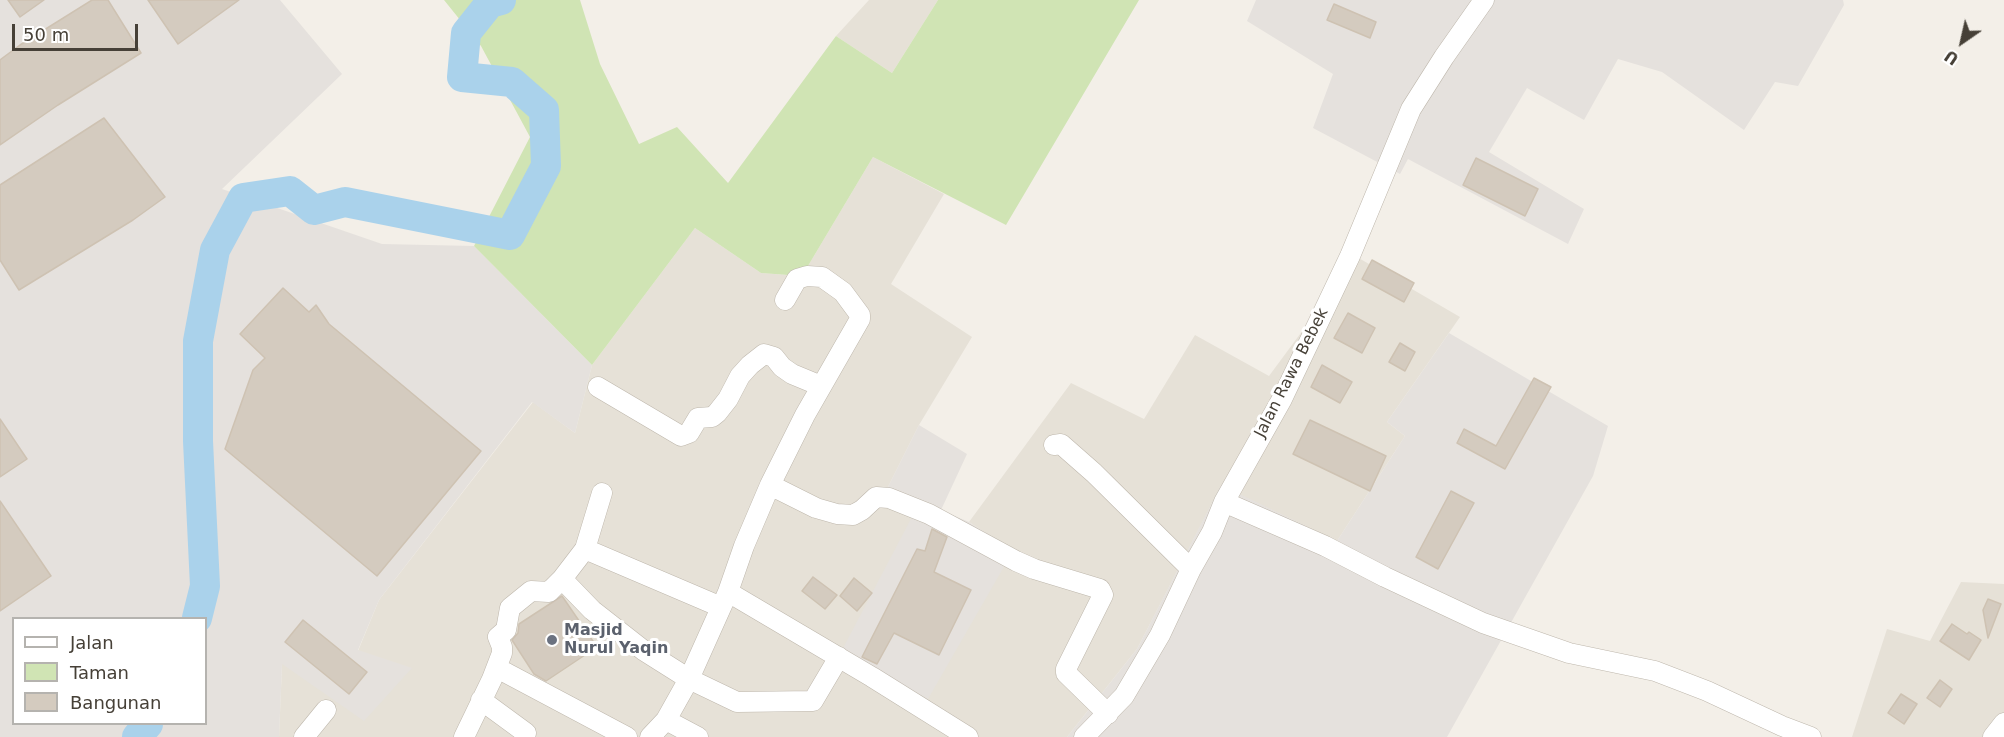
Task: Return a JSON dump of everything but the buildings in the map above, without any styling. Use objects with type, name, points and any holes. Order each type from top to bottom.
[{"type":"street","name":"Jalan Rawa Bebek","points":[[1084,737],[1124,696],[1160,635],[1224,502],[1282,399],[1350,256],[1411,109],[1484,0]]},
{"type":"street","points":[[650,737],[666,720],[689,678],[725,599],[744,546],[770,486],[821,386],[860,319],[860,315],[843,292],[822,277],[807,276],[797,279],[785,300]]},
{"type":"street","points":[[598,387],[681,436],[689,433],[698,418],[712,417],[717,413],[728,399],[740,376],[764,354],[774,357],[792,374],[821,386]]},
{"type":"street","points":[[1054,446],[1061,444],[1094,473],[1191,569]]},
{"type":"street","points":[[770,486],[816,508],[837,514],[852,515],[862,510],[876,497],[890,498],[929,514],[1034,569],[1100,589],[1103,595],[1066,673],[1108,714]]},
{"type":"street","points":[[464,737],[497,668],[502,653],[498,635],[506,630],[510,608],[531,591],[549,592],[562,579],[585,549],[602,493]]},
{"type":"street","points":[[1224,502],[1325,546],[1483,623],[1569,653],[1655,671],[1707,691],[1811,737]]},
{"type":"street","points":[[585,549],[725,599],[839,657],[968,737]]},
{"type":"street","points":[[562,579],[592,610],[626,638],[659,661],[737,702],[813,701],[839,657]]},
{"type":"street","points":[[497,668],[627,737]]},
{"type":"street","points":[[481,700],[526,733]]},
{"type":"street","points":[[304,737],[326,710]]},
{"type":"street","points":[[666,720],[698,737]]},
{"type":"street","points":[[1993,737],[2004,723]]},
{"type":"shaded area","points":[[0,0],[280,0],[342,74],[222,189],[382,244],[474,246],[592,365],[575,433],[532,402],[379,600],[358,650],[412,668],[364,721],[282,664],[279,737],[0,737]]},
{"type":"shaded area","points":[[869,0],[938,0],[892,73],[836,36]]},
{"type":"shaded area","points":[[1256,0],[1843,0],[1844,5],[1798,86],[1775,82],[1744,130],[1662,72],[1618,59],[1584,120],[1527,88],[1489,152],[1584,209],[1568,244],[1408,159],[1400,174],[1313,128],[1333,74],[1247,21]]},
{"type":"shaded area","points":[[873,157],[944,194],[891,284],[972,337],[919,425],[882,499],[1013,551],[969,522],[1071,383],[1144,419],[1195,335],[1269,376],[1357,257],[1460,317],[1387,422],[1405,436],[1337,541],[1221,486],[1137,649],[1067,737],[279,737],[282,664],[411,669],[358,651],[379,600],[533,402],[575,433],[592,365],[695,228],[761,273],[802,276]]},
{"type":"shaded area","points":[[1449,333],[1608,426],[1593,476],[1447,737],[1067,737],[1137,649],[1221,485],[1337,541],[1405,436],[1387,422]]},
{"type":"shaded area","points":[[919,425],[967,454],[941,510],[969,522],[1013,551],[928,699],[841,652],[913,515],[882,499]]},
{"type":"shaded area","points":[[1961,582],[2004,584],[2004,728],[1996,737],[1852,737],[1887,629],[1930,641]]},
{"type":"green space","points":[[444,0],[580,0],[600,64],[639,144],[677,127],[728,183],[836,36],[892,73],[938,0],[1139,0],[1006,225],[873,157],[802,276],[761,273],[695,228],[592,365],[474,246],[530,137],[481,46]]},
{"type":"waterway","points":[[197,617],[205,586],[198,441],[198,341],[215,250],[243,198],[290,191],[314,210],[345,202],[510,235],[546,166],[544,110],[512,82],[462,77],[466,33],[490,3],[501,0]]},
{"type":"waterway","points":[[137,737],[147,725]]},
{"type":"place","name":"Masjid Nurul Yaqin","points":[[552,640]]}]
